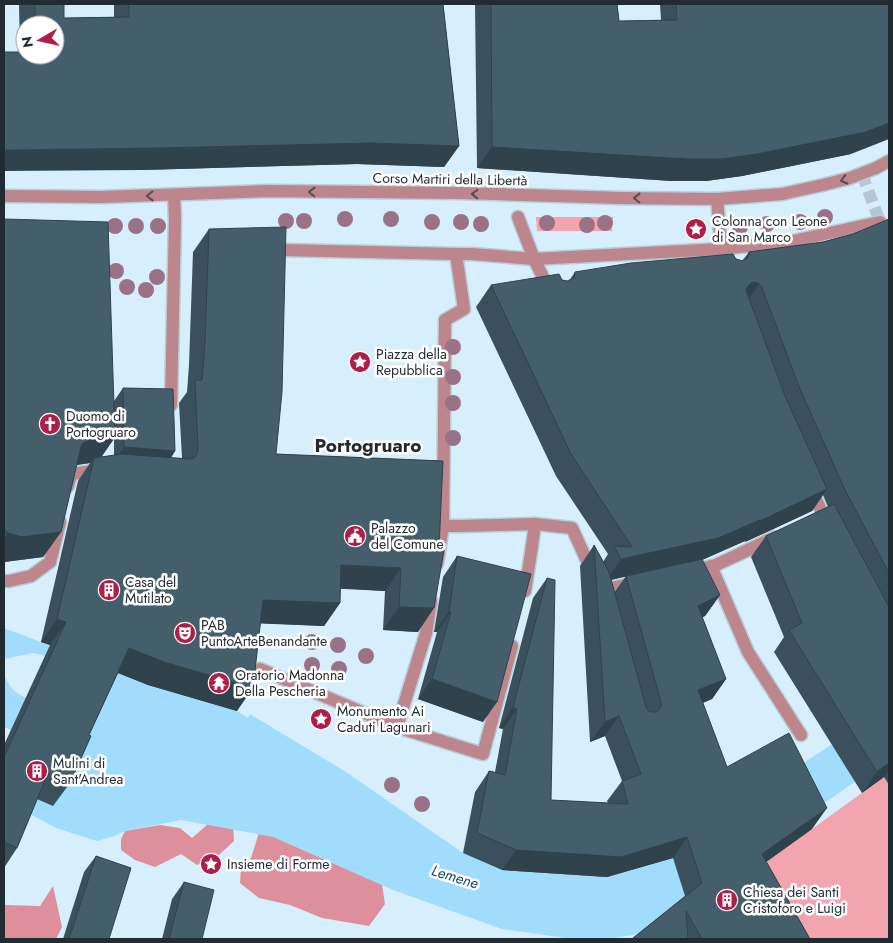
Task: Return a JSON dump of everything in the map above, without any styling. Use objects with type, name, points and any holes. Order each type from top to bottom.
[{"type":"street","name":"Corso Martiri della Libertà","points":[[4,196],[102,197],[269,191],[717,199],[782,194],[823,185],[850,178],[889,161]]},
{"type":"street","points":[[171,421],[174,195]]},
{"type":"street","points":[[717,199],[720,249],[724,265]]},
{"type":"street","points":[[518,217],[534,258],[552,295]]},
{"type":"street","points":[[283,250],[472,254],[534,258],[720,249],[788,242],[880,222]]},
{"type":"street","points":[[436,574],[444,526],[445,320],[464,309],[456,254]]},
{"type":"street","points":[[4,581],[9,582],[32,576],[50,562],[71,474],[109,466]]},
{"type":"street","points":[[808,482],[817,517],[832,532]]},
{"type":"street","points":[[444,526],[535,524],[572,528],[603,595],[647,580]]},
{"type":"street","points":[[522,604],[535,524]]},
{"type":"street","points":[[693,570],[716,565],[784,532]]},
{"type":"street","points":[[711,566],[748,652],[801,735]]},
{"type":"street","points":[[396,726],[426,633],[432,594]]},
{"type":"street","points":[[260,669],[396,726],[483,754],[515,632]]},
{"type":"shaded area","points":[[536,217],[613,217],[612,231],[537,231]]},
{"type":"shaded area","points":[[884,777],[889,785],[889,939],[784,939],[748,875]]},
{"type":"shaded area","points":[[216,817],[233,823],[234,841],[219,855],[197,865],[181,854],[155,867],[135,860],[121,850],[121,839],[125,831],[160,825],[180,828],[192,838]]},
{"type":"shaded area","points":[[261,826],[380,871],[385,904],[369,926],[322,918],[290,905],[259,898],[240,883],[241,867],[251,858]]},
{"type":"shaded area","points":[[53,886],[62,927],[56,939],[4,939],[4,905],[40,906]]},
{"type":"water","name":"Lemene","points":[[4,628],[151,686],[237,711],[248,718],[250,714],[346,772],[463,853],[502,870],[607,877],[672,856],[725,821],[831,745],[876,767],[740,862],[661,925],[633,935],[607,939],[572,939],[502,929],[393,890],[273,837],[181,820],[125,831],[97,841],[56,828],[4,800],[75,759],[4,727],[4,676],[13,690],[22,696],[87,727],[45,656],[34,653],[4,659]]},
{"type":"building","points":[[35,4],[64,4],[64,15],[35,15]]},
{"type":"building","points":[[129,4],[443,4],[459,146],[372,143],[4,150],[4,52],[15,52],[15,65],[65,65],[65,18],[129,17]]},
{"type":"building","points":[[491,4],[617,4],[619,21],[677,20],[676,4],[889,4],[889,123],[866,132],[757,154],[721,159],[687,159],[492,147]]},
{"type":"building","name":"Duomo di Portogruaro","points":[[4,219],[108,222],[115,437],[83,443],[61,532],[22,537],[8,533],[4,529]]},
{"type":"building","points":[[889,219],[889,573],[845,490],[800,389],[762,288],[755,282],[748,286],[746,289],[747,293],[785,396],[827,489],[760,521],[718,538],[621,559],[614,546],[632,547],[571,454],[491,285],[559,274],[562,280],[567,281],[574,278],[575,272],[631,263],[733,254],[736,259],[743,261],[747,259],[749,252],[823,242],[853,234]]},
{"type":"building","points":[[286,227],[282,392],[276,454],[443,461],[439,548],[444,550],[434,608],[399,607],[401,568],[341,565],[340,603],[263,600],[253,688],[164,662],[129,648],[89,735],[91,736],[70,783],[48,773],[17,848],[4,842],[4,757],[66,622],[57,619],[94,458],[122,454],[194,458],[198,451],[195,380],[202,380],[209,229]]},
{"type":"building","points":[[123,388],[173,389],[175,451],[124,447]]},
{"type":"building","points":[[834,504],[889,607],[889,763],[877,772],[789,630],[802,623],[766,536]]},
{"type":"building","points":[[594,545],[609,572],[646,707],[648,711],[652,712],[659,710],[661,702],[626,576],[702,559],[720,595],[698,606],[726,679],[698,690],[727,767],[789,733],[827,808],[762,854],[810,939],[702,939],[686,911],[688,939],[633,939],[702,883],[687,837],[621,857],[516,850],[477,833],[489,771],[505,775],[517,709],[513,707],[547,578],[555,580],[551,800],[628,804],[622,781],[641,774],[619,716],[605,722]]},
{"type":"building","points":[[457,556],[531,574],[497,702],[432,679],[451,612],[449,612]]},
{"type":"building","points":[[96,856],[131,868],[109,939],[69,939]]},
{"type":"building","points":[[184,882],[214,890],[202,939],[169,939]]},
{"type":"tunnel","points":[[862,174],[880,222],[889,239]]},
{"type":"place","name":"Colonna con Leone di San Marco","points":[[696,229]]},
{"type":"place","name":"Piazza della Repubblica","points":[[360,362]]},
{"type":"place","name":"Duomo di Portogruaro","points":[[50,424]]},
{"type":"place","name":"Palazzo del Comune","points":[[355,536]]},
{"type":"place","name":"Casa del Mutilato","points":[[109,590]]},
{"type":"place","name":"PAB PuntoArteBenandante","points":[[185,633]]},
{"type":"place","name":"Oratorio Madonna Della Pescheria","points":[[219,683]]},
{"type":"place","name":"Monumento Ai Caduti Lagunari","points":[[321,719]]},
{"type":"place","name":"Mulini di Sant'Andrea","points":[[37,771]]},
{"type":"place","name":"Insieme di Forme","points":[[211,864]]},
{"type":"place","name":"Chiesa dei Santi Cristoforo e Luigi","points":[[727,900]]},
{"type":"district","name":"Portogruaro","points":[[368,445]]}]
